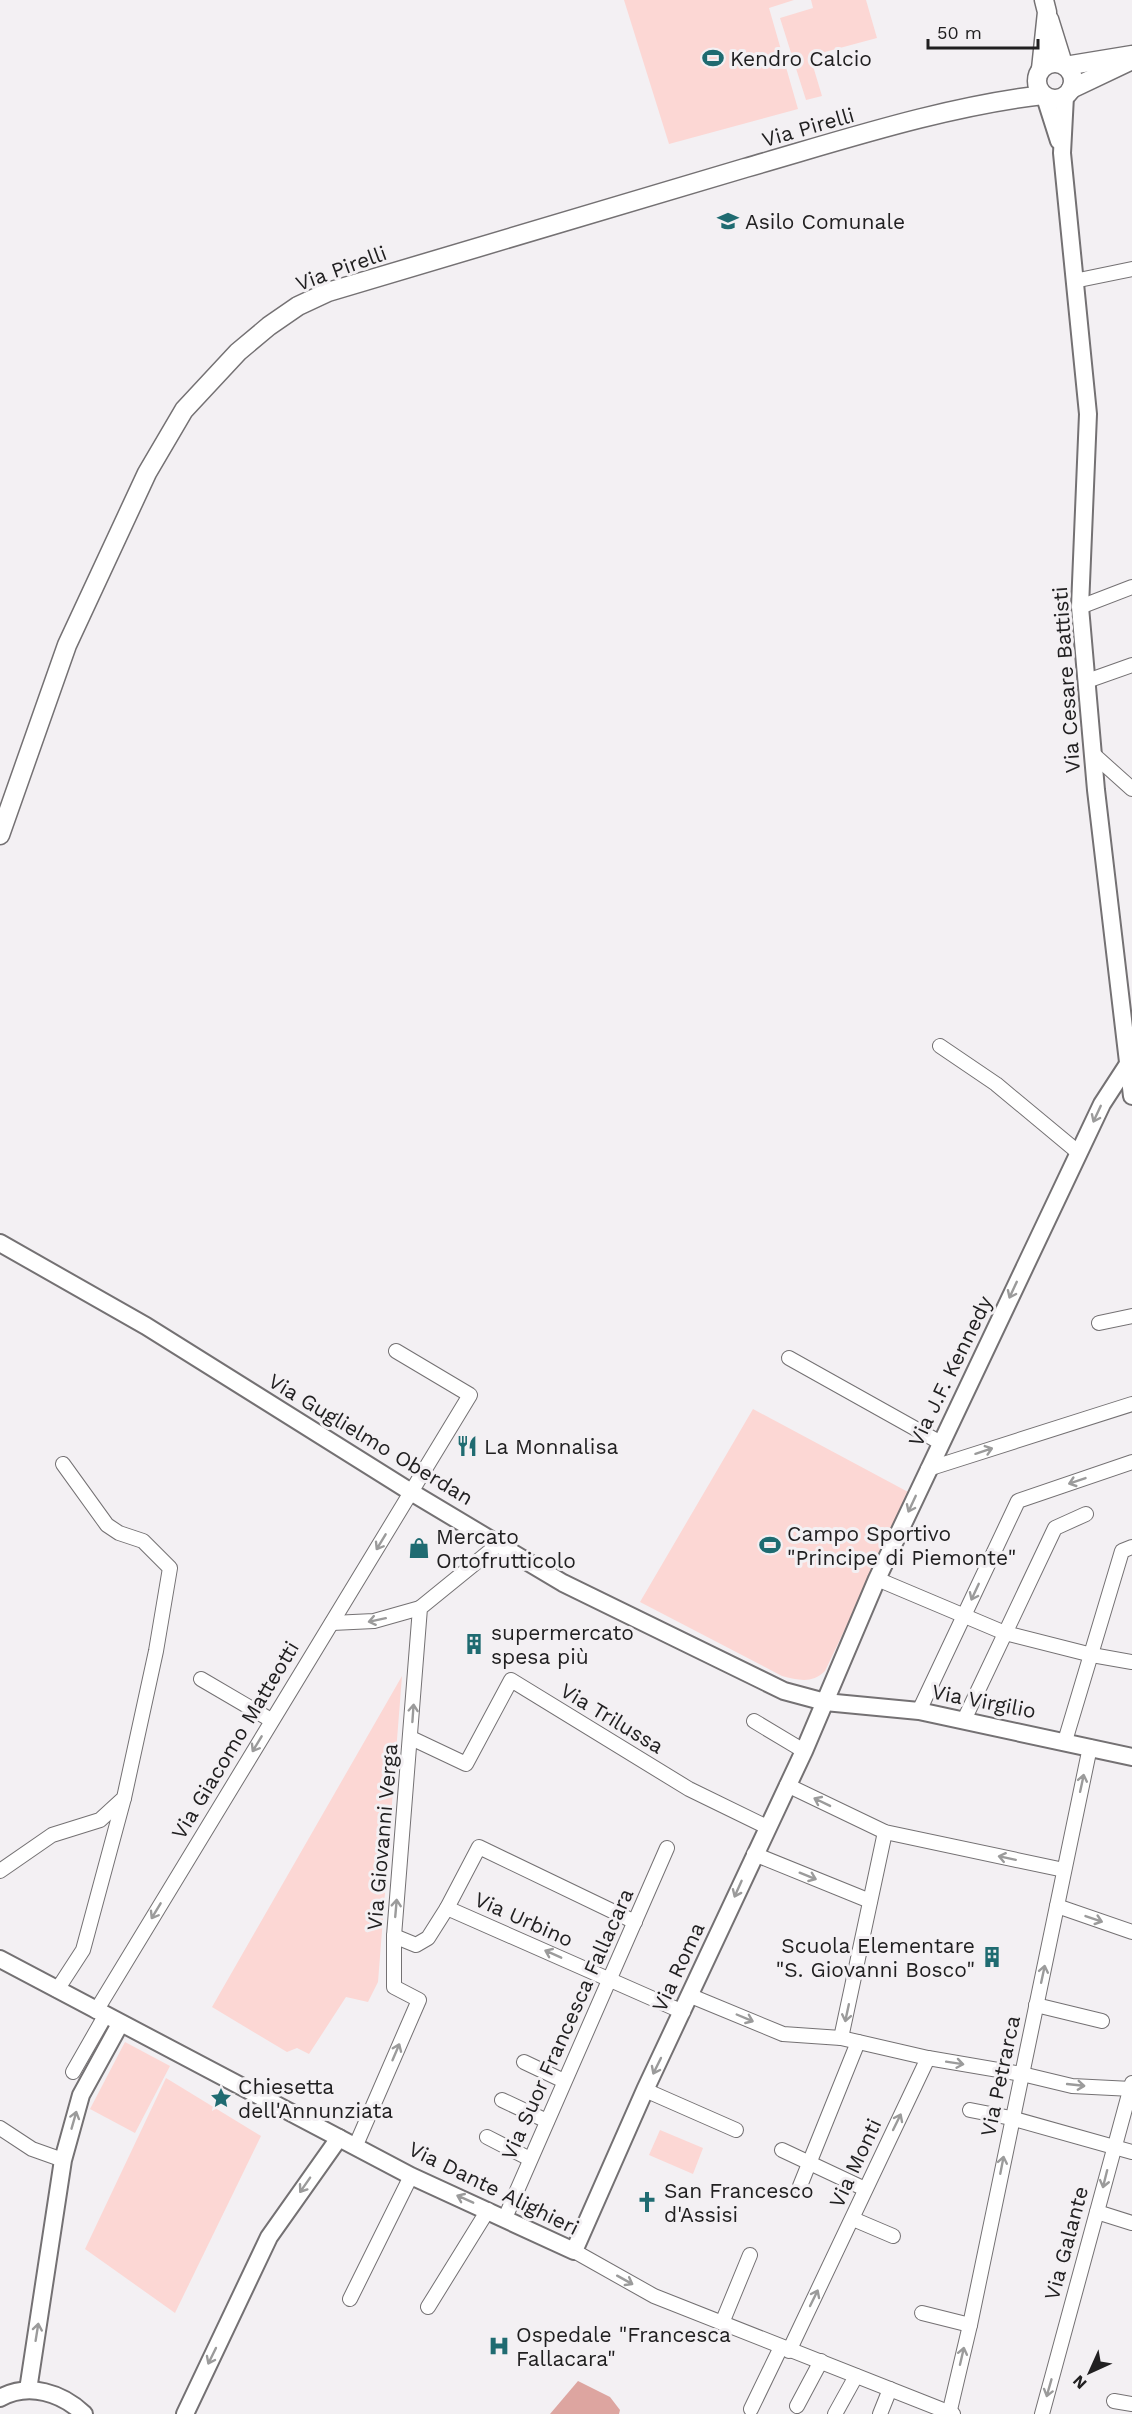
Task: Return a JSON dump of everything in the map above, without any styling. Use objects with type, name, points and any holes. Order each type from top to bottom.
[{"type":"main road","points":[[1046,6],[1064,65],[1073,80],[1068,93]]},
{"type":"main road","points":[[1046,6],[1040,70],[1036,80],[1044,96],[1055,99],[1132,60]]},
{"type":"main road","points":[[1040,70],[1054,62],[1064,65],[1132,56]]},
{"type":"main road","name":"Via Pirelli","points":[[994,101],[1040,70]]},
{"type":"main road","name":"Via Pirelli","points":[[0,835],[67,645],[147,472],[184,410],[238,352],[269,326],[298,306],[339,289],[848,138],[994,101],[1044,96]]},
{"type":"street","name":"Via Cesare Battisti","points":[[1068,93],[1062,153],[1088,414],[1080,607],[1093,754],[1128,1030],[1128,1064],[1132,1096]]},
{"type":"street","name":"Via Cesare Battisti","points":[[1044,96],[1062,153]]},
{"type":"street","points":[[1074,281],[1132,269]]},
{"type":"street","points":[[1080,607],[1132,587]]},
{"type":"street","points":[[1087,681],[1132,665]]},
{"type":"street","points":[[1093,754],[1132,789]]},
{"type":"street","points":[[940,1046],[996,1084],[1079,1153]]},
{"type":"street","name":"Via J.F. Kennedy","points":[[825,1702],[877,1579],[940,1443],[1102,1104],[1128,1064]]},
{"type":"street","name":"Via Guglielmo Oberdan","points":[[0,1243],[146,1326],[411,1492],[500,1543],[563,1583],[784,1691],[825,1702]]},
{"type":"street","points":[[1099,1323],[1132,1316]]},
{"type":"street","name":"Via Giacomo Matteotti","points":[[73,2072],[107,2017],[271,1720],[470,1395],[396,1351]]},
{"type":"street","points":[[789,1358],[940,1443]]},
{"type":"street","points":[[928,1469],[1132,1404]]},
{"type":"street","points":[[919,1711],[1018,1501],[1132,1462]]},
{"type":"street","points":[[57,1990],[82,1950],[124,1798],[156,1651],[170,1568],[143,1541],[119,1533],[107,1525],[63,1464]]},
{"type":"street","points":[[964,1720],[1055,1528],[1086,1514]]},
{"type":"street","points":[[332,1623],[374,1621],[420,1608],[500,1543]]},
{"type":"street","points":[[1065,1741],[1122,1551],[1132,1547]]},
{"type":"street","points":[[877,1579],[1005,1634],[1132,1662]]},
{"type":"street","name":"Via Giovanni Verga","points":[[356,2145],[418,2000],[394,1987],[394,1936],[420,1608]]},
{"type":"street","points":[[201,1678],[271,1720]]},
{"type":"street","name":"Via Trilussa","points":[[411,1738],[466,1764],[511,1680],[689,1789],[767,1827]]},
{"type":"street","name":"Via Virgilio","points":[[825,1702],[919,1711],[1132,1757]]},
{"type":"street","name":"Via Roma","points":[[574,2251],[645,2090],[691,1996],[825,1702]]},
{"type":"street","points":[[754,1721],[804,1751]]},
{"type":"street","name":"Via Petrarca","points":[[950,2414],[1090,1747]]},
{"type":"street","points":[[787,1785],[885,1832],[1064,1870]]},
{"type":"street","points":[[0,1871],[52,1835],[100,1820],[124,1798]]},
{"type":"street","points":[[842,2038],[885,1832]]},
{"type":"street","points":[[447,1908],[479,1846],[634,1922]]},
{"type":"street","name":"Via Suor Francesca Fallacara","points":[[505,2218],[667,1848]]},
{"type":"street","points":[[754,1854],[870,1901]]},
{"type":"street","points":[[1057,1906],[1132,1932]]},
{"type":"street","name":"Via Urbino","points":[[394,1936],[416,1945],[428,1938],[447,1908],[683,2012]]},
{"type":"street","name":"Via Dante Alighieri","points":[[0,1959],[411,2176],[574,2251],[654,2296],[950,2414]]},
{"type":"street","points":[[691,1996],[783,2034],[842,2038],[928,2058],[1022,2074],[1072,2086],[1131,2087]]},
{"type":"street","points":[[1036,2005],[1102,2021]]},
{"type":"street","points":[[28,2390],[63,2160],[81,2095],[107,2017]]},
{"type":"street","points":[[800,2186],[858,2043]]},
{"type":"street","name":"Via Monti","points":[[751,2409],[853,2219],[928,2058]]},
{"type":"street","points":[[524,2062],[564,2081]]},
{"type":"street","name":"Via Galante","points":[[1042,2414],[1131,2087]]},
{"type":"street","points":[[645,2090],[736,2130]]},
{"type":"street","points":[[502,2100],[547,2121]]},
{"type":"street","points":[[970,2110],[1011,2118],[1132,2152]]},
{"type":"street","points":[[0,2128],[33,2149],[63,2160]]},
{"type":"street","points":[[487,2137],[530,2159]]},
{"type":"street","points":[[185,2414],[269,2237],[339,2138]]},
{"type":"street","points":[[782,2150],[865,2189]]},
{"type":"street","points":[[350,2299],[411,2176]]},
{"type":"street","points":[[428,2307],[488,2210]]},
{"type":"street","points":[[1097,2212],[1132,2223]]},
{"type":"street","points":[[853,2219],[893,2236]]},
{"type":"street","points":[[722,2323],[750,2255]]},
{"type":"street","points":[[922,2313],[970,2325]]},
{"type":"street","points":[[796,2406],[821,2361]]},
{"type":"street","points":[[835,2414],[856,2376]]},
{"type":"street","points":[[0,2398],[28,2390],[51,2393],[72,2403],[84,2414]]},
{"type":"street","points":[[880,2414],[890,2390]]},
{"type":"street","points":[[1114,2401],[1132,2404]]},
{"type":"shaded area","name":"Kendro Calcio","points":[[624,0],[794,0],[769,8],[798,109],[669,144]]},
{"type":"shaded area","points":[[811,0],[866,0],[877,38],[810,56],[822,96],[806,100],[780,18],[813,8]]},
{"type":"shaded area","name":"Campo Sportivo \"Principe di Piemonte\"","points":[[753,1409],[910,1493],[825,1671],[815,1678],[799,1680],[782,1676],[640,1602]]},
{"type":"shaded area","points":[[402,1676],[378,1982],[368,2002],[346,1997],[309,2054],[297,2048],[287,2052],[212,2007]]},
{"type":"shaded area","points":[[125,2042],[170,2066],[135,2133],[90,2109]]},
{"type":"shaded area","points":[[166,2078],[261,2136],[175,2313],[85,2249]]},
{"type":"shaded area","points":[[660,2130],[703,2148],[693,2174],[649,2155]]},
{"type":"shaded area","points":[[578,2381],[610,2397],[620,2410],[619,2414],[550,2414]]},
{"type":"place","name":"Kendro Calcio","points":[[713,58]]},
{"type":"place","name":"Asilo Comunale","points":[[728,221]]},
{"type":"place","name":"La Monnalisa","points":[[467,1446]]},
{"type":"place","name":"Campo Sportivo \"Principe di Piemonte\"","points":[[770,1545]]},
{"type":"place","name":"Mercato Ortofrutticolo","points":[[419,1548]]},
{"type":"place","name":"supermercato spesa più","points":[[474,1644]]},
{"type":"place","name":"Scuola Elementare \"S. Giovanni Bosco\"","points":[[992,1957]]},
{"type":"place","name":"Chiesetta dell'Annunziata","points":[[221,2098]]},
{"type":"place","name":"San Francesco d'Assisi","points":[[647,2202]]},
{"type":"place","name":"Ospedale \"Francesca Fallacara\"","points":[[499,2346]]}]
